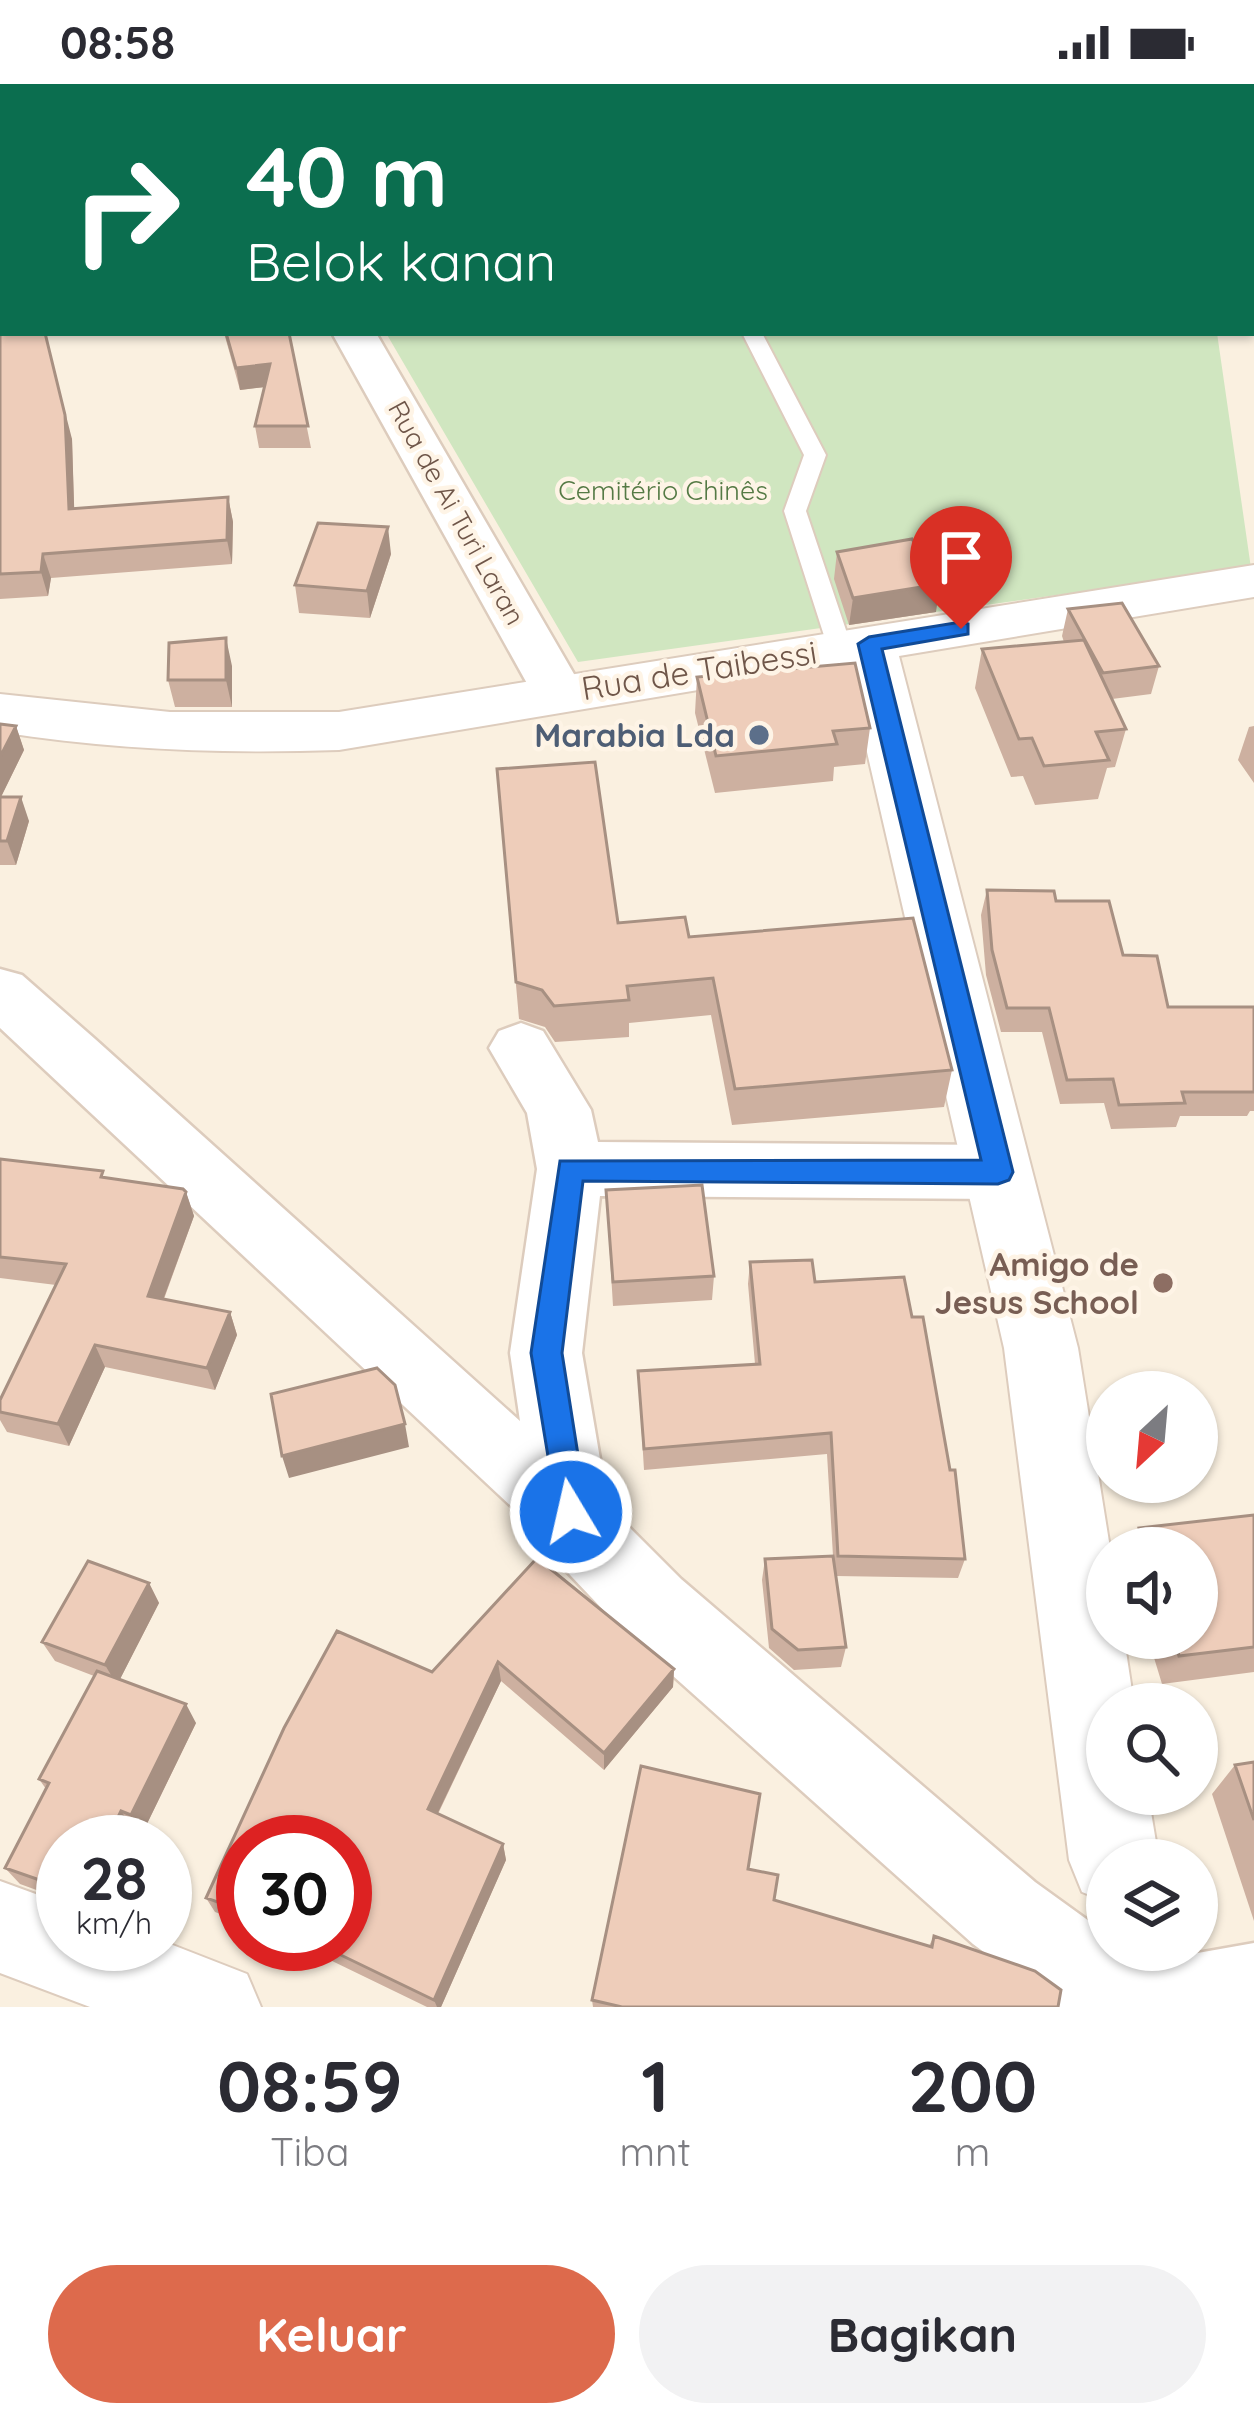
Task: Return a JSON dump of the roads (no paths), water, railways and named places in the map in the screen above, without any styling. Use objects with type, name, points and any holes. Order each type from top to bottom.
[{"type":"street","name":"Rua de Ai Turi Laran","points":[[356,336],[558,693]]},
{"type":"street","name":"Rua de Taibessi","points":[[0,713],[89,728],[215,736],[339,730],[1254,581]]},
{"type":"street","points":[[855,646],[1041,1348],[1111,1839]]},
{"type":"street","points":[[0,992],[108,1086],[470,1427],[571,1512]]},
{"type":"street","points":[[521,1048],[559,1110],[570,1169],[546,1353],[571,1512],[580,1531],[653,1606],[1004,1913],[1134,2007]]},
{"type":"street","points":[[570,1169],[998,1172]]},
{"type":"street","points":[[0,1927],[214,2007]]},
{"type":"street","points":[[1130,1971],[1134,2007]]},
{"type":"street","points":[[1147,2007],[1254,1988]]},
{"type":"lane","points":[[754,336],[815,454],[795,511],[855,646]]},
{"type":"place","name":"Marabia Lda","points":[[759,735]]},
{"type":"place","name":"Amigo de Jesus School","points":[[1163,1283]]},
{"type":"park label","name":"Cemitério Chinês","points":[[663,491]]}]
